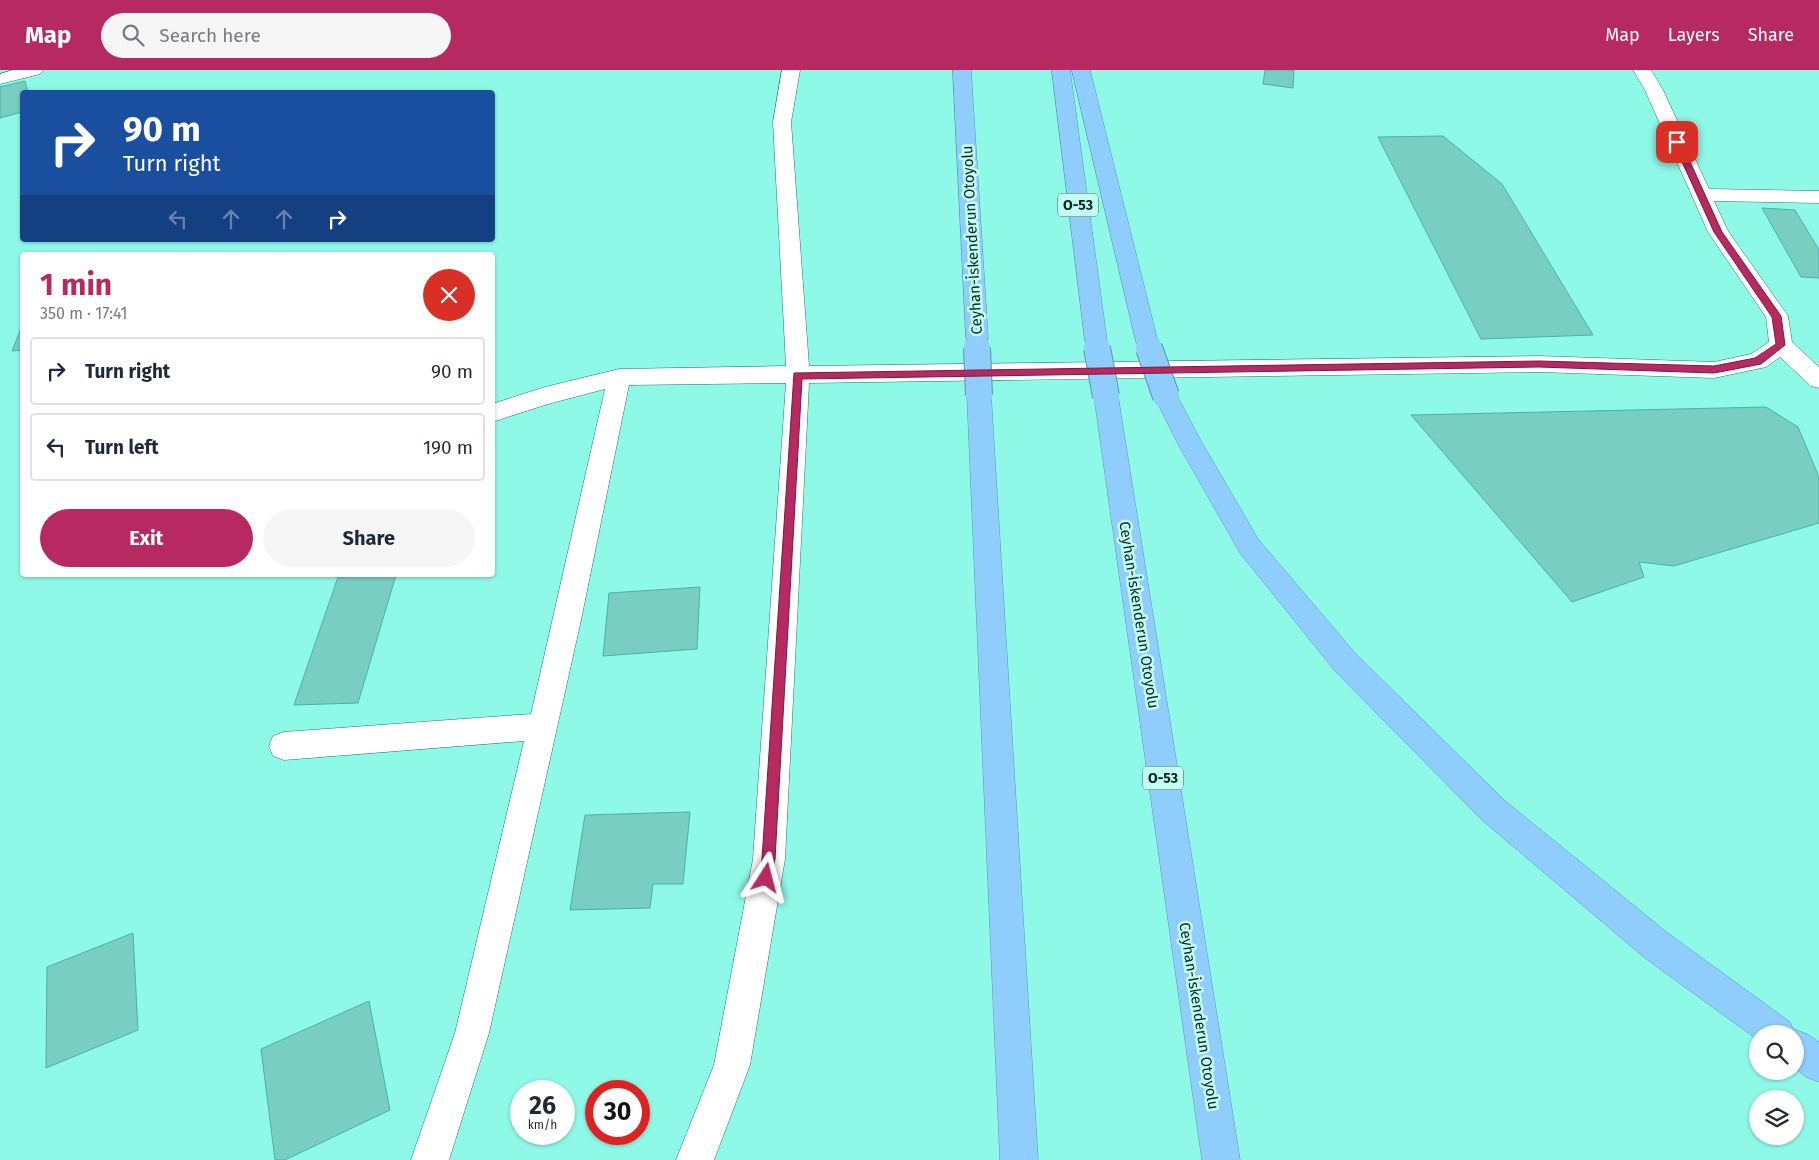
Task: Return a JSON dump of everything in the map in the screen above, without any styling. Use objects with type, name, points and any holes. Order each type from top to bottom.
[{"type":"highway","name":"Ceyhan-İskenderun Otoyolu","points":[[962,70],[1019,1160]]},
{"type":"highway","name":"Ceyhan-İskenderun Otoyolu","points":[[1061,70],[1096,341],[1106,396],[1220,1160]]},
{"type":"highway","points":[[1081,70],[1147,342],[1166,396],[1190,444],[1249,546],[1344,662],[1493,810],[1657,946],[1766,1025]]},
{"type":"highway","points":[[1804,1053],[1819,1064]]},
{"type":"street","points":[[0,79],[34,70]]},
{"type":"street","points":[[695,1160],[732,1065],[769,859],[798,375],[782,122],[790,70]]},
{"type":"street","points":[[1642,70],[1654,90],[1718,232],[1776,316],[1781,345],[1819,380]]},
{"type":"street","points":[[1701,195],[1819,197]]},
{"type":"street","points":[[495,413],[545,396],[619,377],[1539,364],[1714,370],[1758,361],[1781,345]]},
{"type":"street","points":[[430,1160],[472,1033],[619,377]]},
{"type":"street","points":[[284,746],[542,726]]},
{"type":"building","points":[[1265,70],[1294,70],[1293,88],[1263,84]]},
{"type":"building","points":[[25,81],[27,90],[20,90],[20,113],[0,118],[0,87]]},
{"type":"building","points":[[1443,136],[1502,184],[1593,335],[1481,339],[1378,137]]},
{"type":"building","points":[[1762,208],[1795,210],[1819,250],[1819,278],[1801,277]]},
{"type":"building","points":[[20,331],[20,350],[12,351]]},
{"type":"building","points":[[1766,407],[1798,427],[1819,477],[1819,523],[1674,566],[1639,562],[1644,577],[1572,602],[1411,415]]},
{"type":"building","points":[[338,577],[395,577],[358,703],[294,705]]},
{"type":"building","points":[[700,587],[697,649],[603,656],[609,593]]},
{"type":"building","points":[[690,812],[683,884],[653,884],[650,908],[570,910],[585,815]]},
{"type":"building","points":[[133,933],[138,1030],[46,1068],[47,967]]},
{"type":"building","points":[[369,1001],[390,1110],[285,1160],[275,1160],[261,1049]]},
{"type":"route","points":[[766,878],[769,859],[798,375],[1539,364],[1714,370],[1758,361],[1781,345],[1776,316],[1718,232],[1677,142]]}]
